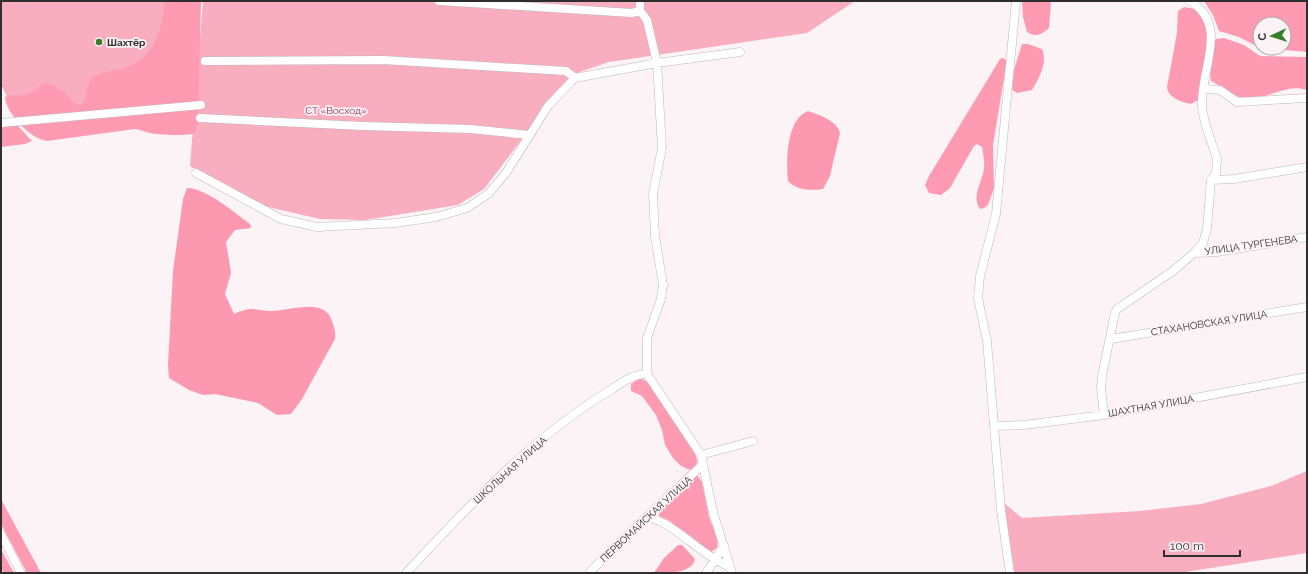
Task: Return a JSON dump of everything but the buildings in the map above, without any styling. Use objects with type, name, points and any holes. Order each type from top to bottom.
[{"type":"street","points":[[439,1],[632,13],[640,11]]},
{"type":"street","points":[[640,1],[640,11],[647,20],[657,63],[662,148],[653,194],[653,214],[663,285],[661,299],[647,338],[647,374],[701,455],[713,512],[731,570]]},
{"type":"street","points":[[1010,573],[1002,510],[985,328],[978,298],[980,276],[991,237],[998,200],[1016,1]]},
{"type":"street","points":[[1104,415],[1101,387],[1111,339],[1111,331],[1117,309],[1172,271],[1194,253],[1203,243],[1206,236],[1211,180],[1216,174],[1217,159],[1202,107],[1212,33],[1204,13],[1198,5],[1190,1]]},
{"type":"street","points":[[196,173],[281,219],[317,227],[396,223],[436,217],[467,208],[488,194],[506,173],[548,106],[575,78],[657,63],[740,52]]},
{"type":"street","points":[[205,61],[383,60],[566,70],[575,78]]},
{"type":"street","points":[[1204,88],[1220,90],[1237,102],[1307,98]]},
{"type":"street","points":[[1,123],[201,105]]},
{"type":"street","points":[[200,118],[363,126],[470,129],[529,135]]},
{"type":"street","points":[[1211,180],[1234,179],[1307,167]]},
{"type":"street","name":"УЛИЦА ТУРГЕНЕВА","points":[[1194,253],[1217,252],[1307,237]]},
{"type":"street","name":"СТАХАНОВСКАЯ УЛИЦА","points":[[1111,339],[1307,307]]},
{"type":"street","name":"ШКОЛЬНАЯ УЛИЦА","points":[[406,573],[457,519],[526,452],[592,401],[633,376],[647,374]]},
{"type":"street","name":"ШАХТНАЯ УЛИЦА","points":[[994,426],[1024,425],[1104,415],[1307,377]]},
{"type":"street","points":[[701,455],[753,441]]},
{"type":"street","name":"ПЕРВОМАЙСКАЯ УЛИЦА","points":[[589,573],[616,544],[649,517],[703,464]]},
{"type":"street","points":[[649,517],[670,526],[715,561],[731,570]]},
{"type":"street","points":[[1,534],[21,573]]},
{"type":"street","points":[[706,573],[724,546]]},
{"type":"green space","name":"Шахтёр","points":[[1,1],[201,1],[191,105],[16,116],[1,84]]},
{"type":"green space","name":"СТ «Восход»","points":[[203,1],[855,1],[807,33],[609,62],[571,75],[484,189],[458,205],[365,220],[320,219],[255,204],[190,166]]},
{"type":"green space","points":[[1307,471],[1307,553],[1179,573],[1012,573],[1004,503],[1022,518],[1140,511],[1201,504],[1271,486]]},
{"type":"shaded area","points":[[164,1],[201,1],[198,123],[195,133],[165,135],[135,129],[47,141],[34,136],[20,125],[6,104],[5,97],[28,94],[44,83],[60,89],[72,102],[80,104],[84,102],[88,85],[93,78],[101,73],[124,68],[134,64],[143,58],[150,50],[155,42],[162,22]]},
{"type":"shaded area","points":[[1022,1],[1051,1],[1049,28],[1036,35],[1027,32],[1023,17]]},
{"type":"shaded area","points":[[1204,1],[1307,1],[1307,52],[1292,51],[1292,16],[1252,16],[1252,44],[1239,37],[1219,31],[1213,15]]},
{"type":"shaded area","points":[[1184,7],[1195,9],[1204,21],[1208,38],[1201,90],[1198,100],[1191,104],[1173,97],[1168,91],[1167,87],[1177,33],[1178,11]]},
{"type":"shaded area","points":[[1224,38],[1244,45],[1252,50],[1252,56],[1307,57],[1307,90],[1292,88],[1263,97],[1248,99],[1233,94],[1211,81],[1210,73],[1214,42],[1216,39]]},
{"type":"shaded area","points":[[1022,44],[1028,44],[1042,49],[1044,59],[1040,76],[1032,90],[1017,93],[1012,90],[1014,70]]},
{"type":"shaded area","points":[[1003,58],[1006,60],[1006,66],[993,145],[994,188],[988,205],[980,209],[977,200],[978,189],[983,174],[984,158],[982,147],[977,144],[974,146],[950,188],[941,195],[929,193],[925,185],[929,176],[1000,59]]},
{"type":"shaded area","points":[[808,111],[831,121],[838,128],[840,133],[830,176],[823,189],[814,190],[799,188],[788,181],[787,163],[791,132],[795,123]]},
{"type":"shaded area","points":[[17,125],[32,141],[25,144],[1,147],[1,126]]},
{"type":"shaded area","points":[[187,188],[195,189],[211,196],[250,224],[251,228],[235,230],[226,242],[231,273],[225,294],[234,314],[249,309],[278,311],[314,307],[322,309],[328,313],[332,321],[335,339],[302,399],[291,414],[277,415],[258,403],[215,394],[203,395],[189,390],[169,378],[168,365],[173,271],[183,199]]},
{"type":"shaded area","points":[[638,379],[648,382],[690,443],[695,453],[697,463],[696,466],[690,470],[681,466],[673,458],[665,445],[662,430],[656,415],[642,396],[631,391],[631,384]]},
{"type":"shaded area","points":[[696,476],[698,476],[702,482],[709,517],[718,540],[717,548],[711,552],[702,550],[670,521],[659,516],[660,509]]},
{"type":"shaded area","points":[[1,499],[41,573],[27,573],[1,524]]},
{"type":"shaded area","points":[[678,545],[682,545],[695,559],[693,564],[689,568],[678,572],[654,573],[664,558]]},
{"type":"shaded area","points":[[1,549],[14,573],[4,573],[1,568]]},
{"type":"place","name":"Шахтёр","points":[[99,42]]}]
